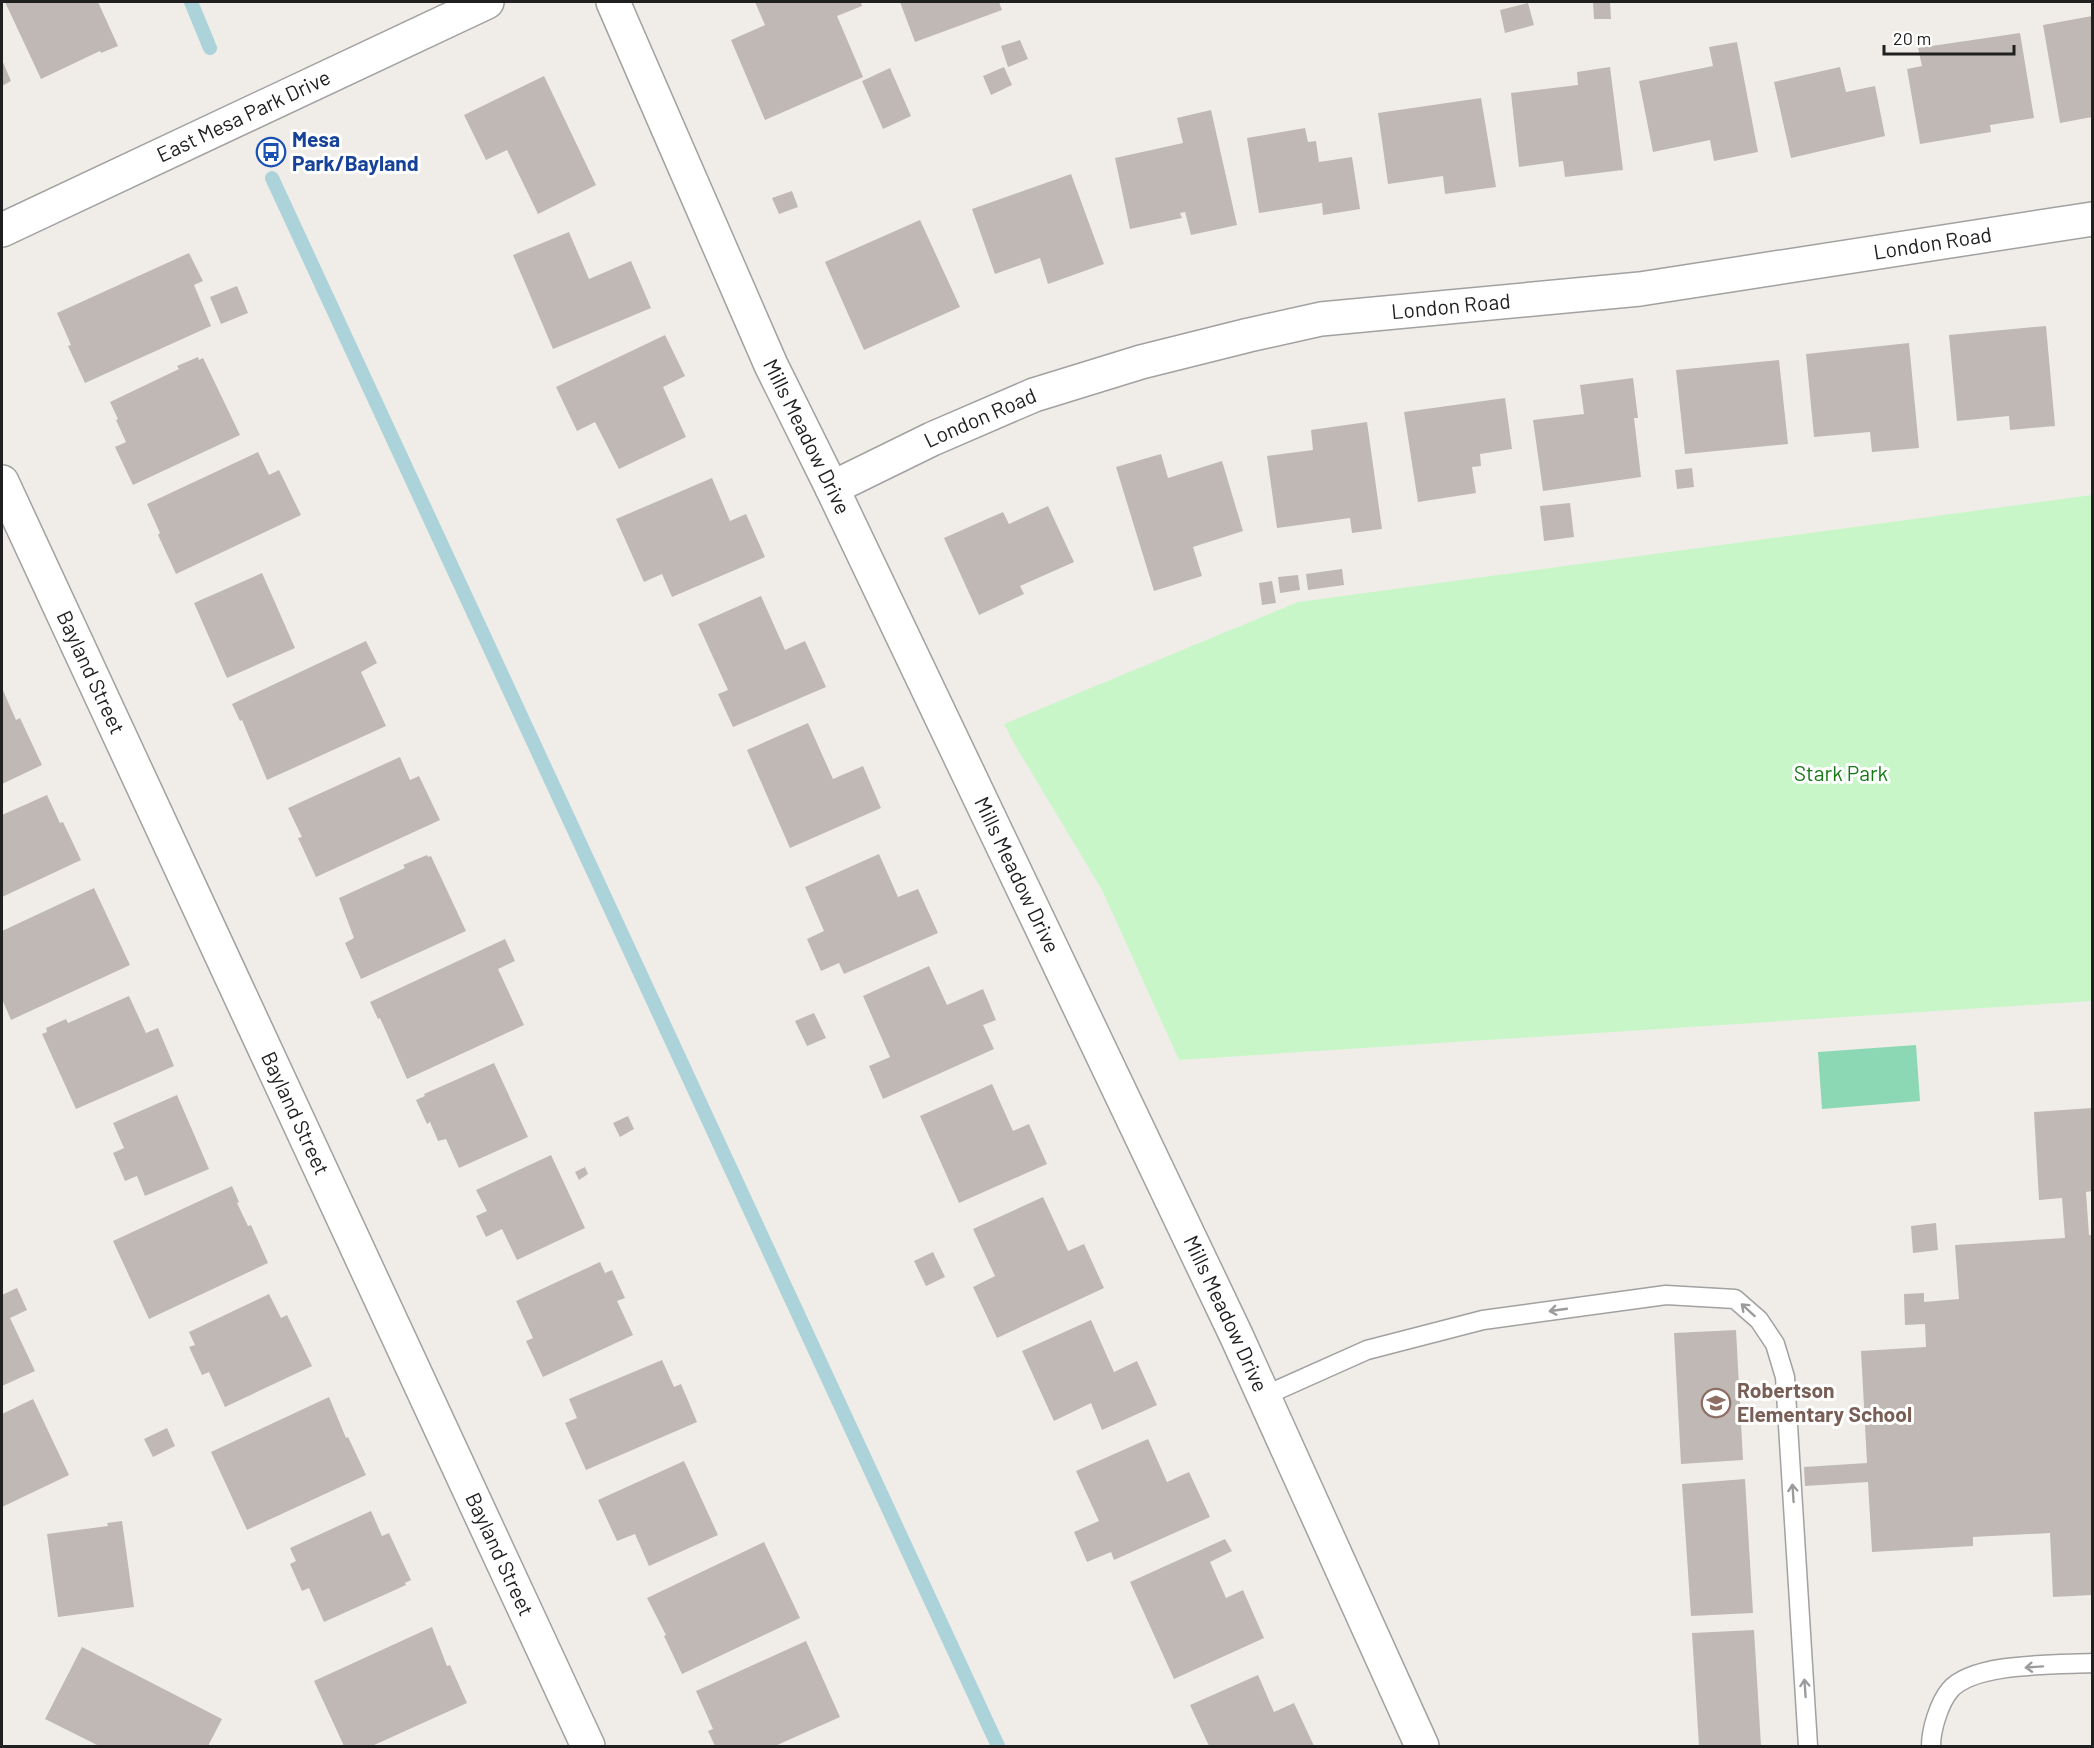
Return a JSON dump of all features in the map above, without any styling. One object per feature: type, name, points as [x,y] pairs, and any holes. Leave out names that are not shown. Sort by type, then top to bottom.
[{"type":"street","name":"East Mesa Park Drive","points":[[2,230],[487,2]]},
{"type":"street","name":"Mills Meadow Drive","points":[[613,2],[771,365],[832,488],[1236,1335],[1422,1746]]},
{"type":"street","name":"London Road","points":[[832,488],[932,438],[1034,395],[1141,362],[1321,319],[1640,289],[2092,219]]},
{"type":"street","name":"Bayland Street","points":[[2,482],[588,1746]]},
{"type":"lane","points":[[1264,1396],[1366,1350],[1483,1320],[1666,1295],[1735,1299],[1759,1320],[1775,1344],[1785,1377],[1808,1746]]},
{"type":"lane","points":[[1931,1746],[1931,1734],[1939,1710],[1950,1690],[1968,1678],[1992,1670],[2092,1663]]},
{"type":"green space","name":"Stark Park","points":[[2092,495],[2092,1001],[1179,1060],[1102,890],[1004,724],[1298,602]]},
{"type":"green space","points":[[1916,1045],[1920,1101],[1822,1109],[1818,1052]]},
{"type":"building","points":[[5,2],[98,2],[118,46],[101,53],[100,51],[41,79]]},
{"type":"building","points":[[755,2],[861,2],[862,6],[837,16],[863,77],[765,120],[731,40],[765,25]]},
{"type":"building","points":[[900,2],[999,2],[1002,10],[915,42]]},
{"type":"building","points":[[1593,2],[1610,2],[1611,19],[1594,19]]},
{"type":"building","points":[[1528,3],[1534,25],[1505,33],[1500,10]]},
{"type":"building","points":[[2092,16],[2092,117],[2060,123],[2043,25]]},
{"type":"building","points":[[2020,33],[2034,118],[1990,125],[1991,132],[1920,144],[1907,69],[1922,66],[1918,48]]},
{"type":"building","points":[[1020,40],[1028,59],[1008,67],[1001,46]]},
{"type":"building","points":[[1737,42],[1758,152],[1714,161],[1710,140],[1653,152],[1639,81],[1713,66],[1709,47]]},
{"type":"building","points":[[2,60],[11,81],[2,86]]},
{"type":"building","points":[[1004,67],[1012,85],[991,95],[983,76]]},
{"type":"building","points":[[1610,67],[1623,170],[1565,177],[1563,161],[1519,167],[1511,93],[1578,85],[1577,72]]},
{"type":"building","points":[[1840,67],[1846,92],[1875,86],[1885,136],[1791,158],[1774,82]]},
{"type":"building","points":[[890,68],[911,116],[883,129],[862,81]]},
{"type":"building","points":[[544,76],[596,185],[538,214],[507,150],[486,160],[464,115]]},
{"type":"building","points":[[1481,98],[1496,187],[1445,194],[1443,176],[1388,184],[1378,113]]},
{"type":"building","points":[[1211,110],[1237,225],[1191,235],[1185,212],[1180,213],[1182,218],[1130,229],[1115,158],[1183,143],[1177,118]]},
{"type":"building","points":[[1305,128],[1308,142],[1316,141],[1319,162],[1352,157],[1360,209],[1323,215],[1322,203],[1259,213],[1247,138]]},
{"type":"building","points":[[1071,174],[1104,264],[1048,284],[1040,258],[995,274],[972,209]]},
{"type":"building","points":[[792,191],[798,207],[779,214],[772,198]]},
{"type":"building","points":[[920,220],[960,307],[864,350],[825,262]]},
{"type":"building","points":[[569,232],[589,279],[631,261],[651,308],[553,349],[513,255]]},
{"type":"building","points":[[189,253],[203,281],[194,285],[211,326],[85,383],[68,346],[71,345],[57,313]]},
{"type":"building","points":[[237,286],[248,313],[221,324],[210,297]]},
{"type":"building","points":[[2046,326],[2055,426],[2010,430],[2009,416],[1957,421],[1949,335]]},
{"type":"building","points":[[665,335],[685,376],[663,387],[686,437],[619,469],[595,422],[577,431],[556,387]]},
{"type":"building","points":[[1909,343],[1919,448],[1872,452],[1870,432],[1814,437],[1806,354]]},
{"type":"building","points":[[198,357],[199,360],[203,358],[240,435],[133,485],[115,447],[126,442],[110,402],[179,369],[177,366]]},
{"type":"building","points":[[1779,360],[1788,444],[1685,454],[1676,370]]},
{"type":"building","points":[[1633,378],[1638,418],[1634,418],[1641,477],[1543,491],[1533,420],[1584,414],[1580,385]]},
{"type":"building","points":[[1505,398],[1512,449],[1480,454],[1481,466],[1472,467],[1476,493],[1418,502],[1404,412]]},
{"type":"building","points":[[1367,422],[1382,529],[1352,533],[1350,518],[1277,528],[1267,456],[1313,450],[1311,430]]},
{"type":"building","points":[[258,452],[269,475],[279,470],[301,515],[176,574],[147,504]]},
{"type":"building","points":[[1161,454],[1168,478],[1222,461],[1243,531],[1193,547],[1202,576],[1154,591],[1116,467]]},
{"type":"building","points":[[1692,468],[1694,487],[1677,489],[1675,470]]},
{"type":"building","points":[[712,478],[730,521],[746,514],[765,557],[672,597],[662,574],[644,582],[616,519]]},
{"type":"building","points":[[1570,503],[1574,537],[1544,541],[1540,506]]},
{"type":"building","points":[[1048,506],[1074,562],[1020,586],[1024,594],[979,615],[944,538],[1003,512],[1009,524]]},
{"type":"building","points":[[1342,569],[1344,585],[1308,590],[1306,574]]},
{"type":"building","points":[[262,573],[295,648],[227,678],[194,603]]},
{"type":"building","points":[[1298,575],[1300,590],[1280,593],[1278,577]]},
{"type":"building","points":[[1272,581],[1276,603],[1262,605],[1259,583]]},
{"type":"building","points":[[761,596],[785,650],[805,641],[826,687],[733,727],[718,694],[728,690],[698,624]]},
{"type":"building","points":[[366,641],[377,663],[361,672],[386,726],[267,780],[242,720],[240,721],[232,704]]},
{"type":"building","points":[[2,688],[16,720],[20,718],[42,765],[2,784]]},
{"type":"building","points":[[808,723],[833,779],[863,766],[881,808],[790,848],[747,750]]},
{"type":"building","points":[[400,757],[410,780],[419,776],[440,820],[316,877],[298,838],[302,837],[288,808]]},
{"type":"building","points":[[47,795],[81,860],[2,897],[2,815]]},
{"type":"building","points":[[879,854],[898,897],[918,889],[938,933],[844,974],[839,963],[821,971],[807,939],[824,931],[805,887]]},
{"type":"building","points":[[427,855],[431,856],[466,931],[361,979],[345,943],[354,938],[339,898],[405,868],[403,865]]},
{"type":"building","points":[[94,888],[130,965],[11,1020],[2,999],[2,931]]},
{"type":"building","points":[[505,939],[515,961],[498,969],[524,1025],[407,1079],[380,1018],[378,1019],[370,1002]]},
{"type":"building","points":[[929,966],[947,1005],[983,989],[996,1020],[983,1025],[994,1049],[883,1099],[869,1066],[890,1057],[863,996]]},
{"type":"building","points":[[129,996],[146,1033],[158,1028],[174,1066],[76,1109],[42,1034],[47,1032],[46,1028],[66,1019],[68,1023]]},
{"type":"building","points":[[814,1013],[826,1038],[807,1046],[795,1021]]},
{"type":"building","points":[[494,1063],[528,1137],[459,1168],[446,1139],[438,1141],[430,1122],[427,1124],[416,1100],[425,1096],[424,1094]]},
{"type":"building","points":[[992,1084],[1013,1131],[1029,1124],[1047,1164],[959,1203],[920,1116]]},
{"type":"building","points":[[177,1095],[209,1169],[145,1196],[137,1176],[125,1181],[113,1153],[124,1148],[113,1123]]},
{"type":"building","points":[[2092,1108],[2092,1191],[2086,1192],[2089,1235],[2092,1235],[2092,1595],[2053,1597],[2050,1533],[1973,1537],[1973,1546],[1872,1552],[1868,1482],[1805,1486],[1804,1467],[1867,1463],[1861,1351],[1926,1347],[1925,1324],[1905,1325],[1904,1294],[1924,1293],[1924,1302],[1959,1299],[1955,1245],[2065,1238],[2062,1198],[2039,1200],[2034,1112]]},
{"type":"building","points":[[628,1116],[634,1129],[620,1137],[613,1123]]},
{"type":"building","points":[[551,1155],[585,1228],[517,1260],[502,1229],[486,1237],[476,1216],[487,1211],[476,1190]]},
{"type":"building","points":[[585,1167],[588,1174],[579,1180],[575,1172]]},
{"type":"building","points":[[232,1186],[239,1202],[237,1203],[248,1226],[251,1225],[268,1263],[149,1319],[113,1241]]},
{"type":"building","points":[[1043,1197],[1068,1251],[1084,1244],[1104,1288],[997,1338],[973,1287],[995,1276],[973,1229]]},
{"type":"building","points":[[1936,1223],[1938,1250],[1913,1253],[1911,1226]]},
{"type":"building","points":[[933,1252],[945,1277],[926,1286],[914,1261]]},
{"type":"building","points":[[600,1262],[605,1273],[612,1270],[625,1298],[617,1301],[633,1335],[543,1377],[526,1341],[533,1338],[516,1301]]},
{"type":"building","points":[[17,1288],[27,1310],[10,1318],[35,1371],[2,1386],[2,1295]]},
{"type":"building","points":[[269,1294],[281,1318],[287,1315],[312,1366],[225,1407],[209,1372],[202,1375],[189,1347],[195,1345],[189,1332]]},
{"type":"building","points":[[1091,1320],[1114,1372],[1137,1361],[1157,1405],[1102,1430],[1091,1403],[1054,1421],[1022,1351]]},
{"type":"building","points":[[1736,1330],[1743,1460],[1681,1464],[1674,1333]]},
{"type":"building","points":[[662,1360],[674,1387],[681,1384],[697,1422],[586,1470],[565,1423],[577,1418],[569,1399]]},
{"type":"building","points":[[329,1397],[346,1438],[348,1437],[366,1475],[247,1530],[211,1452]]},
{"type":"building","points":[[33,1399],[69,1475],[2,1507],[2,1414]]},
{"type":"building","points":[[167,1428],[175,1446],[153,1457],[144,1439]]},
{"type":"building","points":[[1148,1439],[1167,1482],[1189,1472],[1210,1517],[1114,1560],[1111,1552],[1087,1562],[1074,1532],[1099,1521],[1076,1471]]},
{"type":"building","points":[[684,1461],[718,1535],[649,1566],[635,1534],[617,1541],[598,1500]]},
{"type":"building","points":[[1745,1479],[1753,1613],[1691,1616],[1682,1484]]},
{"type":"building","points":[[371,1511],[382,1536],[389,1533],[411,1580],[405,1583],[406,1585],[324,1622],[309,1588],[302,1591],[290,1564],[296,1561],[290,1548]]},
{"type":"building","points":[[122,1521],[134,1607],[58,1617],[47,1534],[108,1526],[107,1523]]},
{"type":"building","points":[[1225,1539],[1232,1551],[1210,1562],[1226,1598],[1243,1590],[1264,1638],[1174,1679],[1130,1582]]},
{"type":"building","points":[[764,1542],[800,1618],[682,1674],[647,1598]]},
{"type":"building","points":[[432,1627],[447,1666],[450,1665],[467,1703],[372,1746],[344,1746],[314,1681]]},
{"type":"building","points":[[1754,1630],[1761,1746],[1699,1746],[1692,1633]]},
{"type":"building","points":[[806,1641],[840,1717],[775,1746],[715,1746],[708,1731],[713,1729],[696,1691]]},
{"type":"building","points":[[82,1647],[222,1719],[208,1746],[99,1746],[45,1719]]},
{"type":"building","points":[[1258,1675],[1274,1712],[1294,1703],[1314,1746],[1209,1746],[1190,1705]]},
{"type":"waterway","points":[[191,2],[210,48]]},
{"type":"waterway","points":[[272,178],[998,1746]]},
{"type":"place","name":"Mesa Park/Bayland","points":[[271,152]]},
{"type":"place","name":"Robertson Elementary School","points":[[1716,1403]]}]
